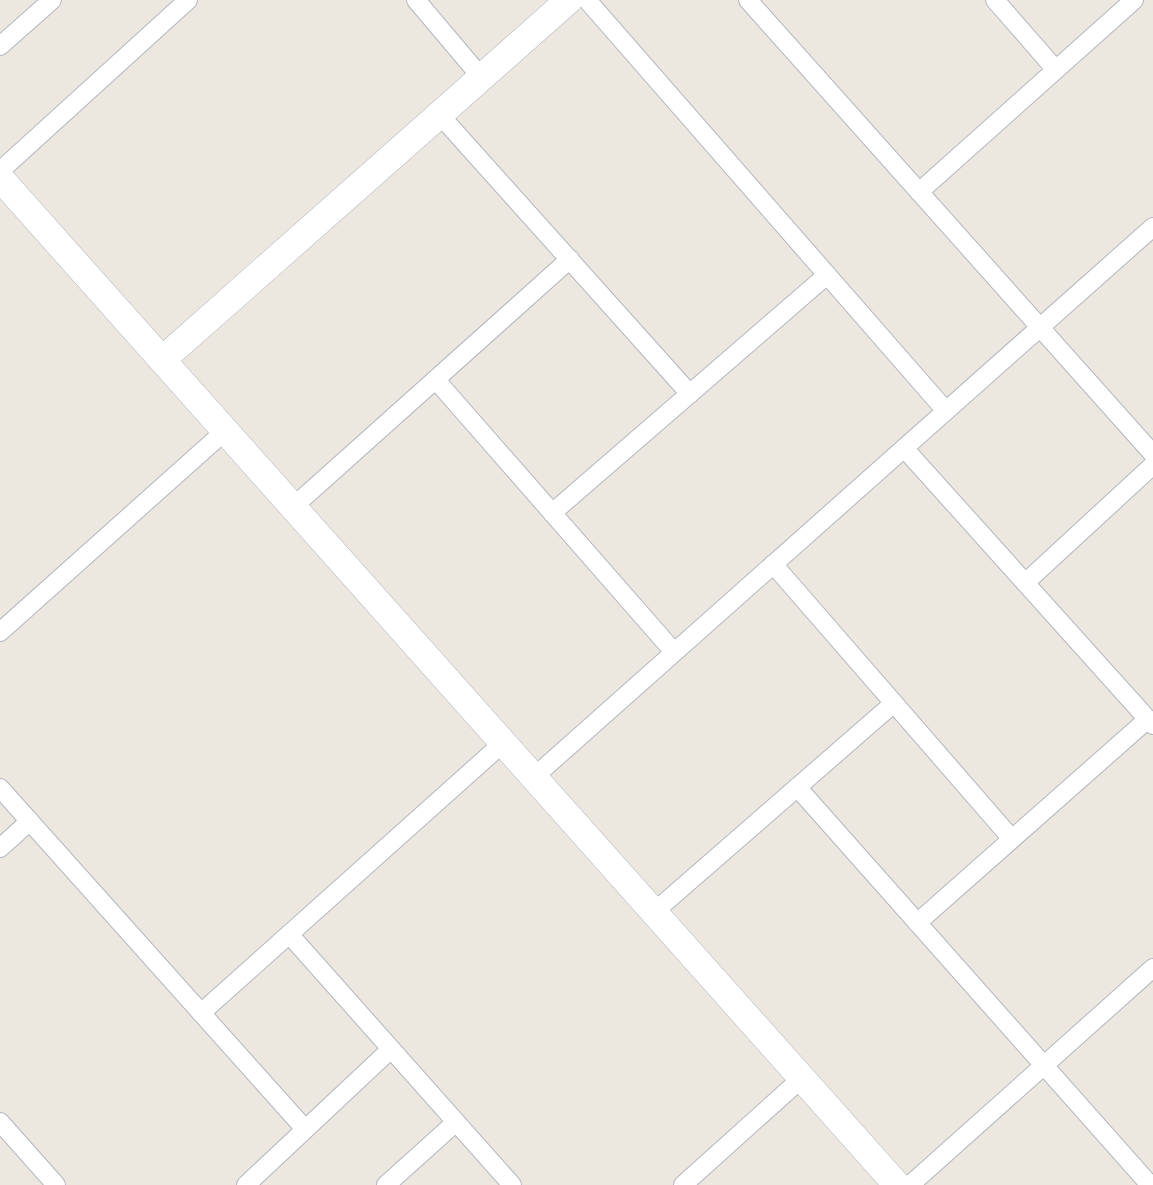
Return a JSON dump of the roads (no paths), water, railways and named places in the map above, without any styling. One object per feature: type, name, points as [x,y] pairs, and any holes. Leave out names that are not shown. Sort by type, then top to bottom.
[{"type":"street","points":[[0,46],[52,0]]},
{"type":"street","points":[[0,171],[188,0]]},
{"type":"street","points":[[416,0],[481,77]]},
{"type":"street","points":[[162,360],[569,0]]},
{"type":"street","points":[[587,0],[946,411]]},
{"type":"street","points":[[748,0],[1153,454]]},
{"type":"street","points":[[995,0],[1056,70]]},
{"type":"street","points":[[919,192],[1134,0]]},
{"type":"street","points":[[439,114],[690,394]]},
{"type":"street","points":[[0,178],[897,1185]]},
{"type":"street","points":[[534,777],[1153,227]]},
{"type":"street","points":[[293,507],[570,260]]},
{"type":"street","points":[[552,513],[827,275]]},
{"type":"street","points":[[436,380],[674,652]]},
{"type":"street","points":[[0,632],[225,431]]},
{"type":"street","points":[[904,448],[1150,722],[917,923]]},
{"type":"street","points":[[1025,583],[1153,465]]},
{"type":"street","points":[[773,564],[1012,839]]},
{"type":"street","points":[[654,912],[894,703]]},
{"type":"street","points":[[201,1013],[503,743]]},
{"type":"street","points":[[797,787],[1150,1185]]},
{"type":"street","points":[[0,788],[305,1129]]},
{"type":"street","points":[[0,848],[30,821]]},
{"type":"street","points":[[289,934],[512,1185]]},
{"type":"street","points":[[910,1185],[1153,968]]},
{"type":"street","points":[[246,1185],[391,1049]]},
{"type":"street","points":[[683,1185],[802,1078]]},
{"type":"street","points":[[0,1122],[56,1185]]},
{"type":"street","points":[[386,1185],[456,1122]]}]
